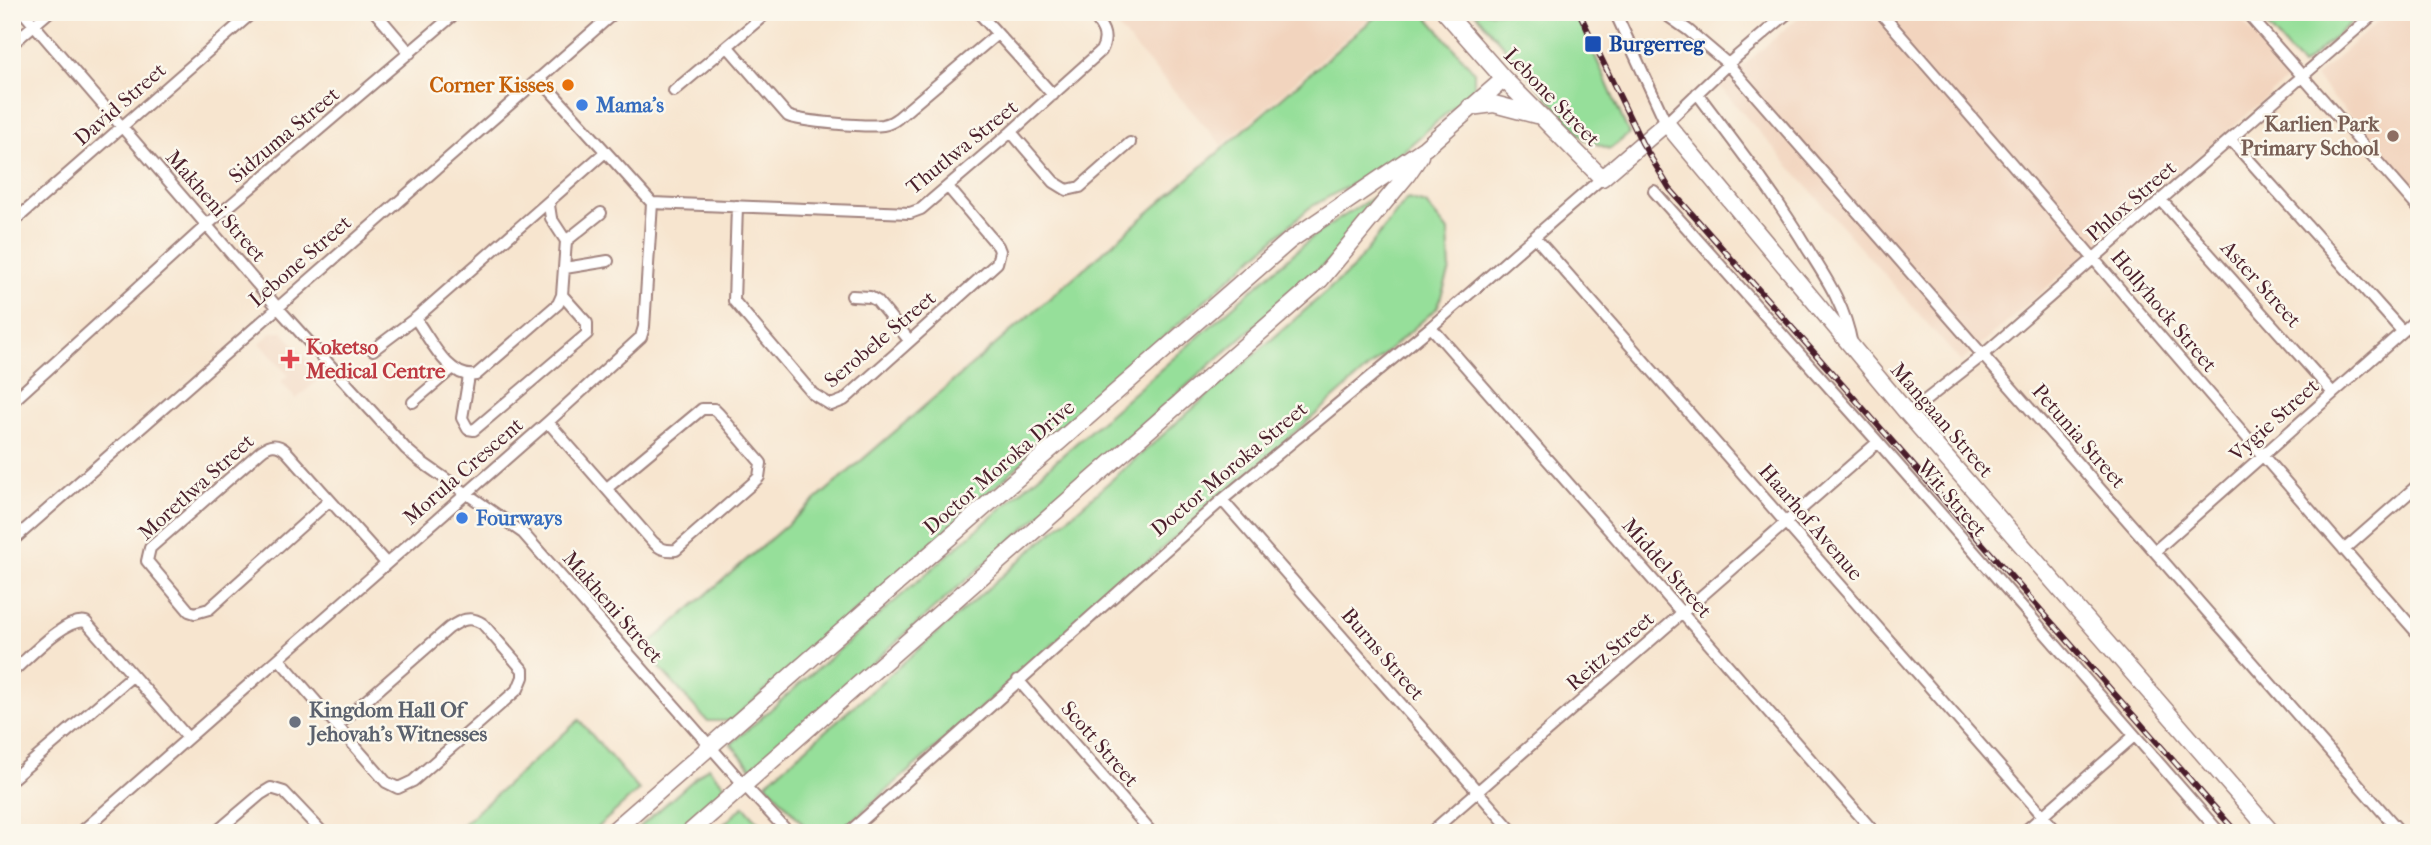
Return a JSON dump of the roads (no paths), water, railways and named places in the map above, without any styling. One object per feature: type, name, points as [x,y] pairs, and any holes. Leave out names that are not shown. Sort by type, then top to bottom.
[{"type":"street","name":"Makheni Street","points":[[23,12],[278,308],[406,449],[523,533],[789,833]]},
{"type":"street","points":[[12,44],[48,12]]},
{"type":"street","name":"David Street","points":[[12,223],[253,12]]},
{"type":"street","points":[[375,12],[410,53]]},
{"type":"street","name":"Sidzuma Street","points":[[12,402],[207,225],[457,12]]},
{"type":"street","name":"Lebone Street","points":[[12,541],[615,12]]},
{"type":"street","points":[[674,91],[768,12]]},
{"type":"street","points":[[978,12],[1053,96]]},
{"type":"street","name":"Thutlwa Street","points":[[652,203],[910,213],[921,209],[1093,60],[1105,44],[1104,30],[1090,12]]},
{"type":"street","name":"Lebone Street","points":[[1445,12],[1504,79],[1602,178]]},
{"type":"street","name":"Mangaan Street","points":[[1615,12],[1666,123],[1908,414],[2272,833]]},
{"type":"street","name":"Petunia Street","points":[[1662,12],[1728,64],[2401,833]]},
{"type":"street","points":[[1666,123],[1728,64],[1789,12]]},
{"type":"street","name":"Hollyhock Street","points":[[1880,12],[2262,457],[2419,635]]},
{"type":"street","points":[[2246,12],[2419,209]]},
{"type":"street","name":"Phlox Street","points":[[1908,414],[1983,355],[2376,12]]},
{"type":"street","points":[[728,47],[788,116],[801,120],[885,125],[898,118],[997,34]]},
{"type":"street","points":[[538,78],[652,203]]},
{"type":"street","name":"Doctor Moroka Drive","points":[[611,833],[1289,241],[1425,148],[1504,79]]},
{"type":"street","points":[[1697,93],[1780,203],[1800,235],[1840,301],[1848,322],[1852,347]]},
{"type":"street","points":[[1470,107],[1494,104],[1539,116]]},
{"type":"street","name":"Doctor Moroka Street","points":[[848,833],[1222,500],[1431,327],[1666,123]]},
{"type":"street","points":[[1011,132],[1054,182],[1067,190],[1080,187],[1130,143]]},
{"type":"street","points":[[2231,141],[2402,331]]},
{"type":"street","name":"Doctor Moroka Drive","points":[[689,833],[1321,279],[1407,175],[1425,148]]},
{"type":"street","points":[[373,350],[418,317],[604,152]]},
{"type":"street","name":"Serobele Street","points":[[737,206],[734,302],[818,398],[831,405],[838,403],[992,269],[1000,258],[998,246],[948,187]]},
{"type":"street","name":"Wit Street","points":[[1654,191],[2220,833]]},
{"type":"street","points":[[418,317],[419,324],[453,368],[469,376],[476,375],[486,367],[558,304],[562,295],[566,241],[551,218],[549,205],[552,198]]},
{"type":"street","name":"Aster Street","points":[[2161,200],[2333,393]]},
{"type":"street","name":"Morula Crescent","points":[[80,833],[635,345],[644,327],[652,203]]},
{"type":"street","points":[[566,241],[601,213]]},
{"type":"street","name":"Haarhof Avenue","points":[[1535,237],[2058,833]]},
{"type":"street","points":[[565,268],[608,261]]},
{"type":"street","points":[[469,376],[462,418],[468,429],[474,430],[587,334],[587,323],[562,295]]},
{"type":"street","points":[[852,296],[870,297],[877,301],[909,340]]},
{"type":"street","name":"Vygie Street","points":[[2155,551],[2419,317]]},
{"type":"street","name":"Middel Street","points":[[1431,327],[1875,833]]},
{"type":"street","points":[[413,402],[453,368]]},
{"type":"street","points":[[548,422],[660,549],[676,550],[759,477],[761,463],[719,414],[714,410],[702,409],[607,488]]},
{"type":"street","name":"Reitz Street","points":[[1430,833],[1878,442]]},
{"type":"street","name":"Moretlwa Street","points":[[329,501],[203,612],[189,611],[147,562],[150,548],[266,447],[280,446],[386,563]]},
{"type":"street","points":[[2344,550],[2419,484]]},
{"type":"street","name":"Burns Street","points":[[1222,500],[1514,833]]},
{"type":"street","points":[[279,659],[337,726],[386,782],[398,788],[406,786],[518,689],[523,670],[483,624],[471,618],[464,619],[449,628],[337,726]]},
{"type":"street","points":[[12,673],[65,626],[79,621],[93,627],[132,676],[188,738]]},
{"type":"street","points":[[12,779],[132,676]]},
{"type":"street","name":"Scott Street","points":[[1018,680],[1152,833]]},
{"type":"street","points":[[2023,833],[2134,736]]},
{"type":"street","points":[[215,833],[271,788],[284,792],[323,833]]},
{"type":"railway","points":[[1579,12],[1642,143],[1670,189],[2237,833]]},
{"type":"place","name":"Burgerreg","points":[[1593,44]]},
{"type":"place","name":"Corner Kisses","points":[[568,85]]},
{"type":"place","name":"Mama's","points":[[582,105]]},
{"type":"place","name":"Karlien Park Primary School","points":[[2393,136]]},
{"type":"place","name":"Koketso Medical Centre","points":[[290,359]]},
{"type":"place","name":"Fourways","points":[[462,518]]},
{"type":"place","name":"Kingdom Hall Of Jehovah's Witnesses","points":[[295,722]]}]
